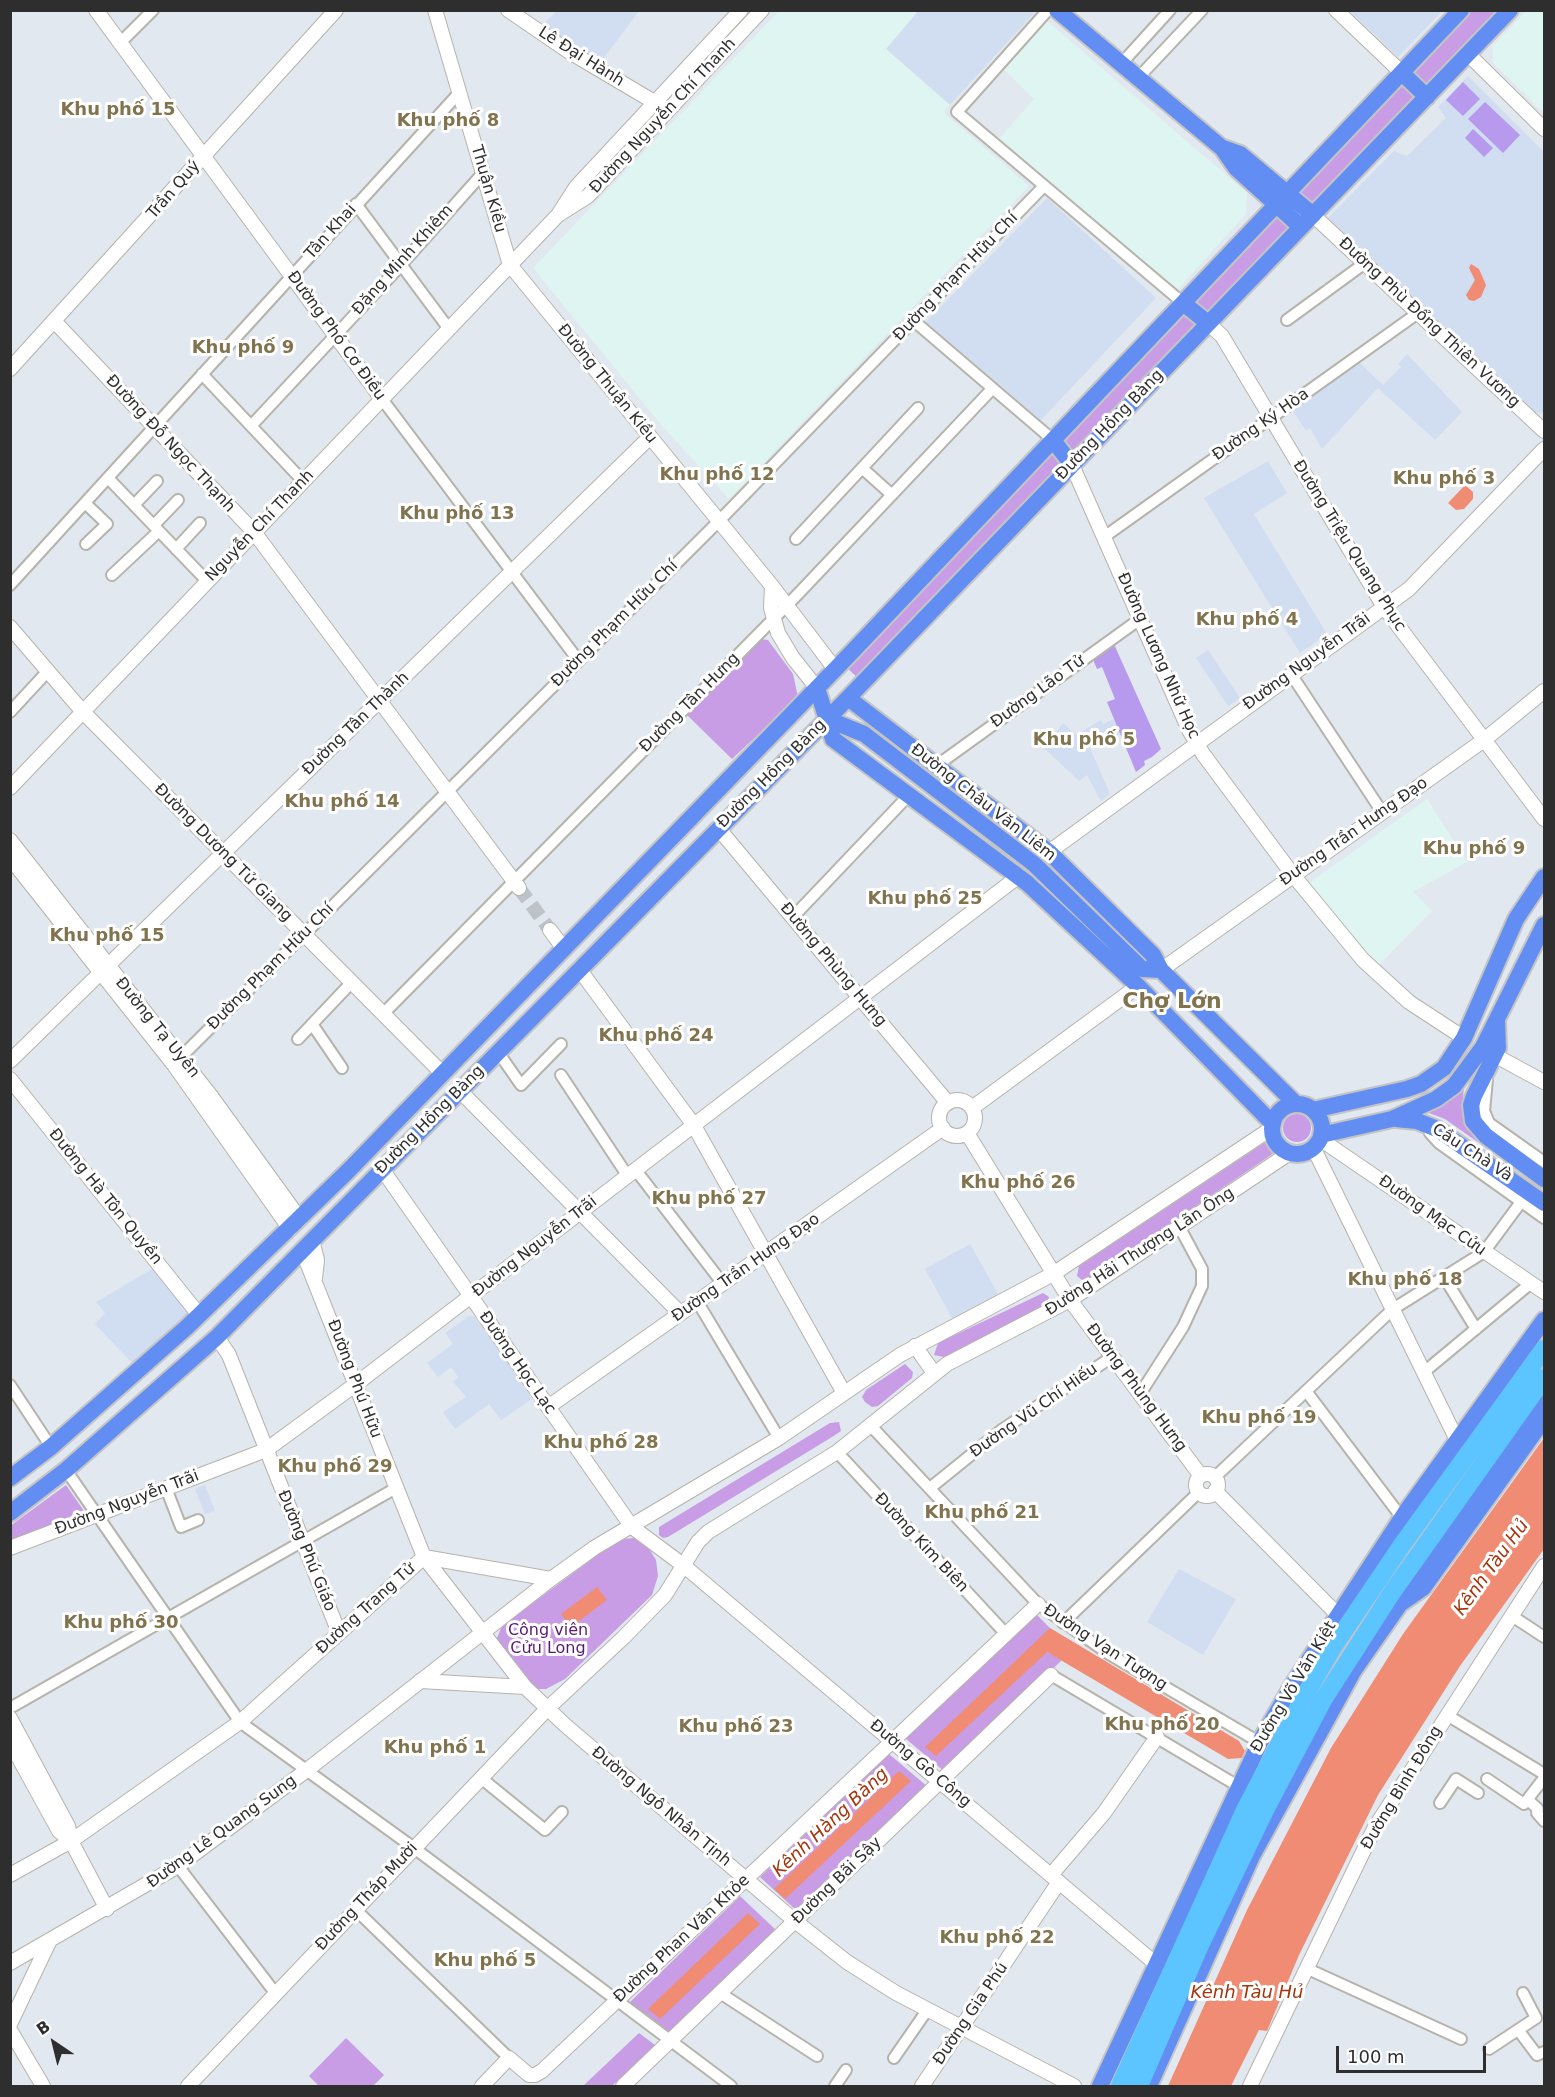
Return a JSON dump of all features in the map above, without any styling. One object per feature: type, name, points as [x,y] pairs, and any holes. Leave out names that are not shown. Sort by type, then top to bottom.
[{"type":"highway","name":"Đường Võ Văn Kiệt","points":[[1120,2086],[1245,1810],[1304,1697],[1392,1560],[1545,1349]]},
{"type":"highway","name":"Đường Võ Văn Kiệt","points":[[1139,2086],[1216,1911],[1284,1770],[1323,1700],[1393,1591],[1545,1378]]},
{"type":"main road","points":[[1057,10],[1222,148],[1236,168],[1256,186],[1313,215]]},
{"type":"main road","name":"Đường Hồng Bàng","points":[[10,1478],[51,1447],[200,1316],[295,1224],[817,688],[1461,10]]},
{"type":"main road","name":"Đường Hồng Bàng","points":[[10,1513],[66,1470],[217,1337],[848,698],[1509,10]]},
{"type":"main road","points":[[1402,73],[1427,97]]},
{"type":"main road","points":[[1222,148],[1240,154],[1282,199],[1301,227]]},
{"type":"main road","points":[[1256,186],[1259,223]]},
{"type":"main road","points":[[1184,303],[1208,323]]},
{"type":"main road","points":[[1053,440],[1072,465]]},
{"type":"main road","points":[[835,669],[848,698]]},
{"type":"main road","points":[[817,688],[833,739],[1019,876],[1138,986],[1273,1126],[1280,1146],[1291,1152],[1303,1153],[1318,1140],[1392,1119],[1436,1099],[1454,1086],[1477,1058],[1545,925]]},
{"type":"main road","name":"Đường Châu Văn Liêm","points":[[848,698],[864,734]]},
{"type":"main road","name":"Đường Châu Văn Liêm","points":[[848,698],[1049,852],[1153,955],[1161,970],[1296,1104]]},
{"type":"main road","name":"Đường Châu Văn Liêm","points":[[827,719],[864,734],[1034,864],[1143,969]]},
{"type":"main road","points":[[909,795],[936,766]]},
{"type":"main road","points":[[701,808],[718,828]]},
{"type":"main road","points":[[1019,876],[1049,852]]},
{"type":"main road","points":[[1273,1126],[1282,1110],[1296,1104],[1313,1110],[1352,1103],[1421,1084],[1444,1068],[1464,1038],[1516,919],[1545,877]]},
{"type":"main road","points":[[564,949],[579,969]]},
{"type":"main road","points":[[1138,986],[1143,969],[1161,970]]},
{"type":"main road","points":[[1138,986],[1161,970]]},
{"type":"main road","name":"Cầu Chà Và","points":[[1496,1020],[1499,1041],[1496,1056],[1471,1105],[1473,1121],[1486,1136],[1545,1179]]},
{"type":"main road","points":[[442,1073],[460,1090]]},
{"type":"main road","points":[[1352,1103],[1348,1117],[1354,1128]]},
{"type":"main road","points":[[1313,1110],[1322,1124],[1318,1140]]},
{"type":"main road","name":"Cầu Chà Và","points":[[1392,1119],[1426,1124],[1471,1150],[1545,1203]]},
{"type":"main road","points":[[368,1150],[382,1169]]},
{"type":"main road","points":[[295,1224],[307,1245]]},
{"type":"main road","points":[[200,1316],[217,1337]]},
{"type":"main road","name":"Đường Võ Văn Kiệt","points":[[1100,2086],[1259,1742],[1402,1518],[1545,1320]]},
{"type":"main road","points":[[1149,2086],[1252,1856],[1354,1670],[1400,1604],[1444,1534],[1545,1399]]},
{"type":"main road","points":[[1400,1604],[1423,1588],[1545,1419]]},
{"type":"main road","points":[[51,1447],[66,1470]]},
{"type":"main road","points":[[1323,1700],[1354,1670]]},
{"type":"street","name":"Đường Phó Cơ Điều","points":[[96,10],[334,335],[578,660]]},
{"type":"street","points":[[120,43],[153,10]]},
{"type":"street","name":"Trần Quý","points":[[10,369],[158,209],[336,10]]},
{"type":"street","name":"Thuận Kiều","points":[[435,10],[510,265]]},
{"type":"street","name":"Lê Đại Hành","points":[[508,10],[568,51],[668,110]]},
{"type":"street","points":[[651,129],[640,119],[741,10]]},
{"type":"street","points":[[1048,10],[957,112],[1184,303]]},
{"type":"street","points":[[1121,64],[1170,10]]},
{"type":"street","points":[[1138,78],[1202,10]]},
{"type":"street","points":[[1336,10],[1402,73]]},
{"type":"street","name":"Đường Nguyễn Chí Thanh","points":[[558,215],[588,196],[755,13]]},
{"type":"street","points":[[1468,54],[1545,129]]},
{"type":"street","name":"Tân Khai","points":[[10,585],[459,93]]},
{"type":"street","name":"Đường Nguyễn Chí Thanh","points":[[510,265],[558,215],[576,187],[640,119]]},
{"type":"street","name":"Đặng Minh Khiêm","points":[[251,426],[401,266],[483,173]]},
{"type":"street","name":"Đường Phạm Hữu Chí","points":[[178,1061],[719,521],[1044,186]]},
{"type":"street","points":[[356,204],[449,328]]},
{"type":"street","name":"Đường Phù Đổng Thiên Vương","points":[[1313,215],[1545,431]]},
{"type":"street","points":[[1287,320],[1365,262]]},
{"type":"street","name":"Nguyễn Chí Thanh","points":[[10,788],[510,265]]},
{"type":"street","name":"Đường Thuận Kiều","points":[[510,265],[772,586],[835,669]]},
{"type":"street","name":"Đường Ký Hòa","points":[[1104,537],[1418,313]]},
{"type":"street","name":"Đường Đỗ Ngọc Thạnh","points":[[54,321],[254,532],[516,885]]},
{"type":"street","points":[[914,321],[1053,440]]},
{"type":"street","name":"Đường Triệu Quang Phục","points":[[1208,323],[1221,336],[1384,608],[1545,819]]},
{"type":"street","points":[[202,374],[303,481]]},
{"type":"street","name":"Đường Tân Hưng","points":[[383,1014],[516,885],[787,606],[993,389]]},
{"type":"street","points":[[796,539],[918,408]]},
{"type":"street","name":"Đường Tân Thành","points":[[10,1061],[650,436]]},
{"type":"street","name":"Đường Nguyễn Trãi","points":[[1049,852],[1384,608],[1417,581],[1543,454]]},
{"type":"street","name":"Đường Lương Nhữ Học","points":[[1072,465],[1197,743],[1293,875],[1379,975],[1423,1013],[1464,1038]]},
{"type":"street","points":[[862,468],[892,495]]},
{"type":"street","points":[[108,478],[207,581]]},
{"type":"street","points":[[134,505],[157,481]]},
{"type":"street","points":[[112,574],[156,528],[178,500]]},
{"type":"street","points":[[85,503],[107,524],[86,544]]},
{"type":"street","points":[[176,549],[200,523]]},
{"type":"street","points":[[772,586],[773,620],[785,646],[817,688]]},
{"type":"street","name":"Đường Lão Tử","points":[[936,766],[1140,619]]},
{"type":"street","name":"Đường Dương Tử Giang","points":[[10,627],[83,712],[442,1073]]},
{"type":"street","points":[[10,712],[48,671]]},
{"type":"street","points":[[1291,674],[1382,812]]},
{"type":"street","name":"Đường Trần Hưng Đạo","points":[[1161,970],[1484,740],[1545,691]]},
{"type":"street","points":[[793,917],[909,795]]},
{"type":"street","name":"Đường Phùng Hưng","points":[[718,828],[948,1103]]},
{"type":"street","name":"Đường Tạ Uyên","points":[[10,840],[105,970]]},
{"type":"street","name":"Đường Tạ Uyên","points":[[10,858],[178,1061],[295,1224]]},
{"type":"street","name":"Đường Nguyễn Trãi","points":[[10,1548],[266,1450],[471,1297],[693,1124],[1019,876]]},
{"type":"street","points":[[550,930],[564,949]]},
{"type":"street","points":[[551,1579],[594,1548],[779,1438],[844,1394],[693,1124],[579,969]]},
{"type":"street","points":[[298,1039],[352,982]]},
{"type":"street","points":[[972,1108],[1138,986]]},
{"type":"street","points":[[312,1024],[342,1068]]},
{"type":"street","points":[[498,1052],[521,1085],[561,1044]]},
{"type":"street","points":[[1496,1056],[1545,1082]]},
{"type":"street","points":[[1487,1073],[1484,1112],[1489,1123],[1545,1162]]},
{"type":"street","points":[[561,1075],[586,1111],[589,1121],[723,1284]]},
{"type":"street","name":"Đường Hà Tôn Quyền","points":[[10,1079],[200,1316]]},
{"type":"street","points":[[460,1090],[680,1313]]},
{"type":"street","points":[[963,1101],[972,1108],[974,1123],[967,1133],[954,1136],[943,1128],[940,1115],[948,1103],[963,1101]]},
{"type":"street","points":[[1426,1124],[1439,1143],[1545,1218]]},
{"type":"street","name":"Đường Hải Thượng Lãn Ông","points":[[844,1394],[915,1346],[1053,1274],[1273,1126]]},
{"type":"street","name":"Đường Trần Hưng Đạo","points":[[548,1407],[943,1128]]},
{"type":"street","points":[[967,1133],[1053,1274]]},
{"type":"street","points":[[1318,1140],[1393,1309],[1457,1440]]},
{"type":"street","name":"Đường Mạc Cửu","points":[[1318,1140],[1545,1292]]},
{"type":"street","name":"Đường Hải Thượng Lãn Ông","points":[[547,1709],[624,1638],[657,1603],[673,1584],[698,1542],[708,1532],[837,1452],[934,1373],[956,1358],[1070,1300],[1291,1152]]},
{"type":"street","name":"Đường Học Lạc","points":[[382,1169],[632,1527],[683,1565]]},
{"type":"street","points":[[1063,1623],[1199,1492],[1209,1495],[1210,1482],[1393,1309],[1484,1252],[1521,1202]]},
{"type":"street","points":[[1140,1394],[1183,1327],[1203,1286],[1202,1269],[1180,1228]]},
{"type":"street","name":"Đường Phú Hữu","points":[[307,1245],[315,1278],[424,1557],[483,1633]]},
{"type":"street","name":"Đường Phùng Hưng","points":[[1053,1274],[1112,1357],[1210,1482],[1338,1615]]},
{"type":"street","points":[[1444,1277],[1476,1329]]},
{"type":"street","points":[[1424,1372],[1532,1283]]},
{"type":"street","points":[[698,1302],[779,1438]]},
{"type":"street","name":"Đường Phú Giáo","points":[[217,1337],[229,1355],[339,1633]]},
{"type":"street","points":[[915,1346],[934,1373]]},
{"type":"street","name":"Đường Vũ Chí Hiếu","points":[[930,1488],[1002,1429],[1112,1357]]},
{"type":"street","points":[[10,1385],[51,1447]]},
{"type":"street","points":[[1306,1391],[1402,1518]]},
{"type":"street","name":"Đường Vạn Tượng","points":[[871,1426],[1038,1604],[1109,1654],[1259,1742]]},
{"type":"street","name":"Đường Kim Biên","points":[[837,1452],[1006,1634]]},
{"type":"street","points":[[66,1470],[240,1722],[414,1848],[731,2086]]},
{"type":"street","points":[[166,1488],[181,1527],[198,1520]]},
{"type":"street","points":[[10,1708],[396,1488]]},
{"type":"street","name":"Đường Trang Tử","points":[[10,1875],[71,1841],[240,1722],[424,1557],[551,1579]]},
{"type":"street","name":"Đường Gò Công","points":[[683,1565],[1156,1964]]},
{"type":"street","name":"Đường Bình Đông","points":[[1250,2086],[1375,1827],[1545,1566]]},
{"type":"street","name":"Đường Lê Quang Sung","points":[[10,1963],[178,1866],[307,1770],[551,1579]]},
{"type":"street","name":"Đường Phan Văn Khỏe","points":[[509,2058],[526,2074],[539,2073],[1038,1604]]},
{"type":"street","points":[[1512,1616],[1545,1637]]},
{"type":"street","name":"Đường Ngô Nhân Tịnh","points":[[483,1633],[525,1687],[547,1709],[795,1921],[861,1972],[1074,2086]]},
{"type":"street","points":[[1051,1675],[1238,1786]]},
{"type":"street","name":"Đường Bãi Sậy","points":[[623,2086],[1051,1675]]},
{"type":"street","points":[[420,1681],[525,1687]]},
{"type":"street","name":"Đường Tháp Mười","points":[[188,2086],[547,1709]]},
{"type":"street","points":[[1447,1715],[1545,1776],[1524,1804],[1487,1779]]},
{"type":"street","points":[[10,1718],[68,1826],[71,1841],[106,1909]]},
{"type":"street","name":"Đường Gia Phú","points":[[922,2086],[962,2027],[1055,1878],[1104,1814],[1156,1737]]},
{"type":"street","points":[[10,1742],[59,1831],[71,1841]]},
{"type":"street","points":[[481,1778],[545,1830],[562,1812]]},
{"type":"street","points":[[1440,1803],[1456,1779],[1478,1793]]},
{"type":"street","points":[[1528,1800],[1538,1809],[1537,1813],[1545,1821]]},
{"type":"street","points":[[178,1866],[276,1994]]},
{"type":"street","points":[[356,1910],[509,2058],[482,2086]]},
{"type":"street","points":[[10,2024],[49,1942]]},
{"type":"street","points":[[1308,1969],[1461,2039]]},
{"type":"street","points":[[720,1993],[816,2056]]},
{"type":"street","points":[[1489,2049],[1536,2018],[1523,1993]]},
{"type":"street","points":[[894,2058],[928,2009]]},
{"type":"street","points":[[10,2030],[42,2086]]},
{"type":"street","points":[[1519,2031],[1537,2055],[1545,2052]]},
{"type":"street","points":[[835,2086],[846,2070]]},
{"type":"shaded area","points":[[1033,10],[1035,12],[950,105],[886,49],[918,11]]},
{"type":"shaded area","points":[[557,11],[639,11],[598,66],[540,27]]},
{"type":"shaded area","points":[[779,11],[918,11],[886,49],[950,105],[943,112],[1029,186],[729,499],[663,427],[533,268]]},
{"type":"shaded area","points":[[1350,11],[1442,11],[1398,57]]},
{"type":"shaded area","points":[[1526,11],[1544,11],[1544,113],[1493,63],[1493,46]]},
{"type":"shaded area","points":[[1046,20],[1247,193],[1246,214],[1178,289],[998,140],[1034,99],[1003,68]]},
{"type":"shaded area","points":[[1468,76],[1544,152],[1544,413],[1532,412],[1328,218],[1394,151],[1407,156],[1446,118],[1438,107]]},
{"type":"shaded area","points":[[1463,82],[1480,99],[1463,116],[1446,100]]},
{"type":"shaded area","points":[[1485,102],[1520,135],[1503,153],[1468,119]]},
{"type":"shaded area","points":[[1473,129],[1493,148],[1484,157],[1465,138]]},
{"type":"shaded area","points":[[1047,198],[1156,298],[1041,420],[926,322]]},
{"type":"shaded area","points":[[1407,354],[1462,412],[1435,440],[1378,388],[1322,449],[1310,428],[1306,431],[1292,409],[1359,362],[1383,385],[1401,367],[1398,364]]},
{"type":"shaded area","points":[[1268,461],[1287,493],[1254,514],[1327,634],[1300,653],[1204,498]]},
{"type":"shaded area","points":[[1113,642],[1161,749],[1144,761],[1145,765],[1136,772],[1107,702],[1115,699],[1102,667],[1097,669],[1092,657]]},
{"type":"shaded area","points":[[1208,650],[1240,698],[1228,706],[1196,658]]},
{"type":"shaded area","points":[[1114,719],[1120,734],[1090,748],[1110,794],[1101,801],[1087,775],[1079,781],[1044,748],[1063,723],[1076,735],[1101,720],[1103,724]]},
{"type":"shaded area","points":[[1427,799],[1467,862],[1413,892],[1432,911],[1378,966],[1309,883]]},
{"type":"shaded area","points":[[970,1244],[998,1294],[953,1320],[925,1269]]},
{"type":"shaded area","points":[[154,1268],[193,1311],[133,1364],[95,1324],[105,1313],[96,1302]]},
{"type":"shaded area","points":[[469,1316],[477,1317],[532,1399],[501,1420],[489,1404],[455,1429],[443,1412],[466,1397],[453,1382],[458,1377],[451,1367],[438,1377],[427,1363],[453,1344],[445,1333]]},
{"type":"shaded area","points":[[205,1485],[215,1511],[205,1514],[195,1489]]},
{"type":"shaded area","points":[[1179,1569],[1236,1599],[1203,1655],[1147,1622]]},
{"type":"green space","points":[[1470,11],[1500,11],[1314,208],[1298,193]]},
{"type":"green space","points":[[1278,216],[1291,228],[858,678],[845,666]]},
{"type":"green space","points":[[761,639],[768,640],[793,674],[798,697],[732,759],[686,714]]},
{"type":"green space","points":[[1464,1084],[1462,1114],[1469,1130],[1479,1143],[1445,1119],[1421,1110]]},
{"type":"green space","points":[[1297,1114],[1307,1118],[1311,1128],[1307,1138],[1297,1142],[1287,1138],[1283,1128],[1287,1118]]},
{"type":"green space","points":[[1264,1143],[1274,1145],[1275,1151],[1271,1155],[1088,1279],[1082,1280],[1077,1276],[1079,1266]]},
{"type":"green space","points":[[1043,1293],[1049,1297],[1046,1305],[944,1357],[934,1355],[938,1343]]},
{"type":"green space","points":[[905,1364],[913,1372],[912,1378],[878,1406],[872,1407],[865,1402],[862,1397],[866,1390]]},
{"type":"green space","points":[[839,1422],[841,1431],[832,1437],[668,1537],[663,1538],[659,1535],[659,1527],[830,1423]]},
{"type":"green space","points":[[66,1485],[84,1511],[11,1541],[10,1526]]},
{"type":"green space","name":"Công viên Cửu Long","points":[[635,1538],[648,1547],[656,1560],[658,1576],[652,1595],[565,1679],[546,1689],[538,1689],[526,1682],[498,1644],[497,1638],[502,1626],[612,1544],[621,1539]]},
{"type":"green space","points":[[1035,1613],[1050,1628],[1047,1652],[1062,1660],[945,1772],[905,1738]]},
{"type":"green space","points":[[889,1754],[929,1788],[797,1911],[760,1877]]},
{"type":"green space","points":[[740,1896],[777,1931],[669,2032],[630,2002]]},
{"type":"green space","points":[[639,2033],[655,2045],[612,2086],[583,2086]]},
{"type":"green space","points":[[346,2038],[384,2075],[373,2086],[319,2086],[309,2076]]},
{"type":"water","points":[[1471,264],[1479,269],[1486,285],[1481,297],[1474,301],[1469,300],[1466,295],[1475,280],[1469,268]]},
{"type":"water","points":[[1465,485],[1473,492],[1473,499],[1464,509],[1456,510],[1448,503]]},
{"type":"water","name":"Kênh Tàu Hủ","points":[[1544,1438],[1544,1549],[1460,1666],[1378,1795],[1299,1955],[1267,2031],[1259,2030],[1231,2086],[1168,2086],[1247,1910],[1331,1748],[1403,1634]]},
{"type":"water","points":[[597,1587],[607,1600],[571,1627],[561,1614]]},
{"type":"water","name":"Kênh Hàng Bàng","points":[[1050,1628],[1239,1741],[1245,1751],[1242,1758],[1228,1759],[1047,1652],[936,1756],[925,1747]]},
{"type":"water","name":"Kênh Hàng Bàng","points":[[899,1771],[911,1781],[785,1899],[774,1889]]},
{"type":"water","name":"Kênh Hàng Bàng","points":[[748,1913],[760,1924],[660,2019],[648,2009]]},
{"type":"tunnel","points":[[519,888],[550,930]]},
{"type":"district","name":"Khu phố 15","points":[[118,110]]},
{"type":"district","name":"Khu phố 8","points":[[448,121]]},
{"type":"district","name":"Khu phố 9","points":[[243,348]]},
{"type":"district","name":"Khu phố 12","points":[[717,475]]},
{"type":"district","name":"Khu phố 3","points":[[1444,479]]},
{"type":"district","name":"Khu phố 13","points":[[457,514]]},
{"type":"district","name":"Khu phố 4","points":[[1247,620]]},
{"type":"district","name":"Khu phố 5","points":[[1084,740]]},
{"type":"district","name":"Khu phố 14","points":[[342,802]]},
{"type":"district","name":"Khu phố 9","points":[[1474,849]]},
{"type":"district","name":"Khu phố 25","points":[[925,899]]},
{"type":"district","name":"Khu phố 15","points":[[107,936]]},
{"type":"district","name":"Chợ Lớn","points":[[1172,1002]]},
{"type":"district","name":"Khu phố 24","points":[[656,1036]]},
{"type":"district","name":"Khu phố 26","points":[[1018,1183]]},
{"type":"district","name":"Khu phố 27","points":[[709,1199]]},
{"type":"district","name":"Khu phố 18","points":[[1405,1280]]},
{"type":"district","name":"Khu phố 19","points":[[1259,1418]]},
{"type":"district","name":"Khu phố 28","points":[[601,1443]]},
{"type":"district","name":"Khu phố 29","points":[[335,1467]]},
{"type":"district","name":"Khu phố 21","points":[[982,1513]]},
{"type":"district","name":"Khu phố 30","points":[[121,1623]]},
{"type":"district","name":"Khu phố 20","points":[[1162,1725]]},
{"type":"district","name":"Khu phố 23","points":[[736,1727]]},
{"type":"district","name":"Khu phố 1","points":[[435,1748]]},
{"type":"district","name":"Khu phố 22","points":[[997,1938]]},
{"type":"district","name":"Khu phố 5","points":[[485,1961]]}]
